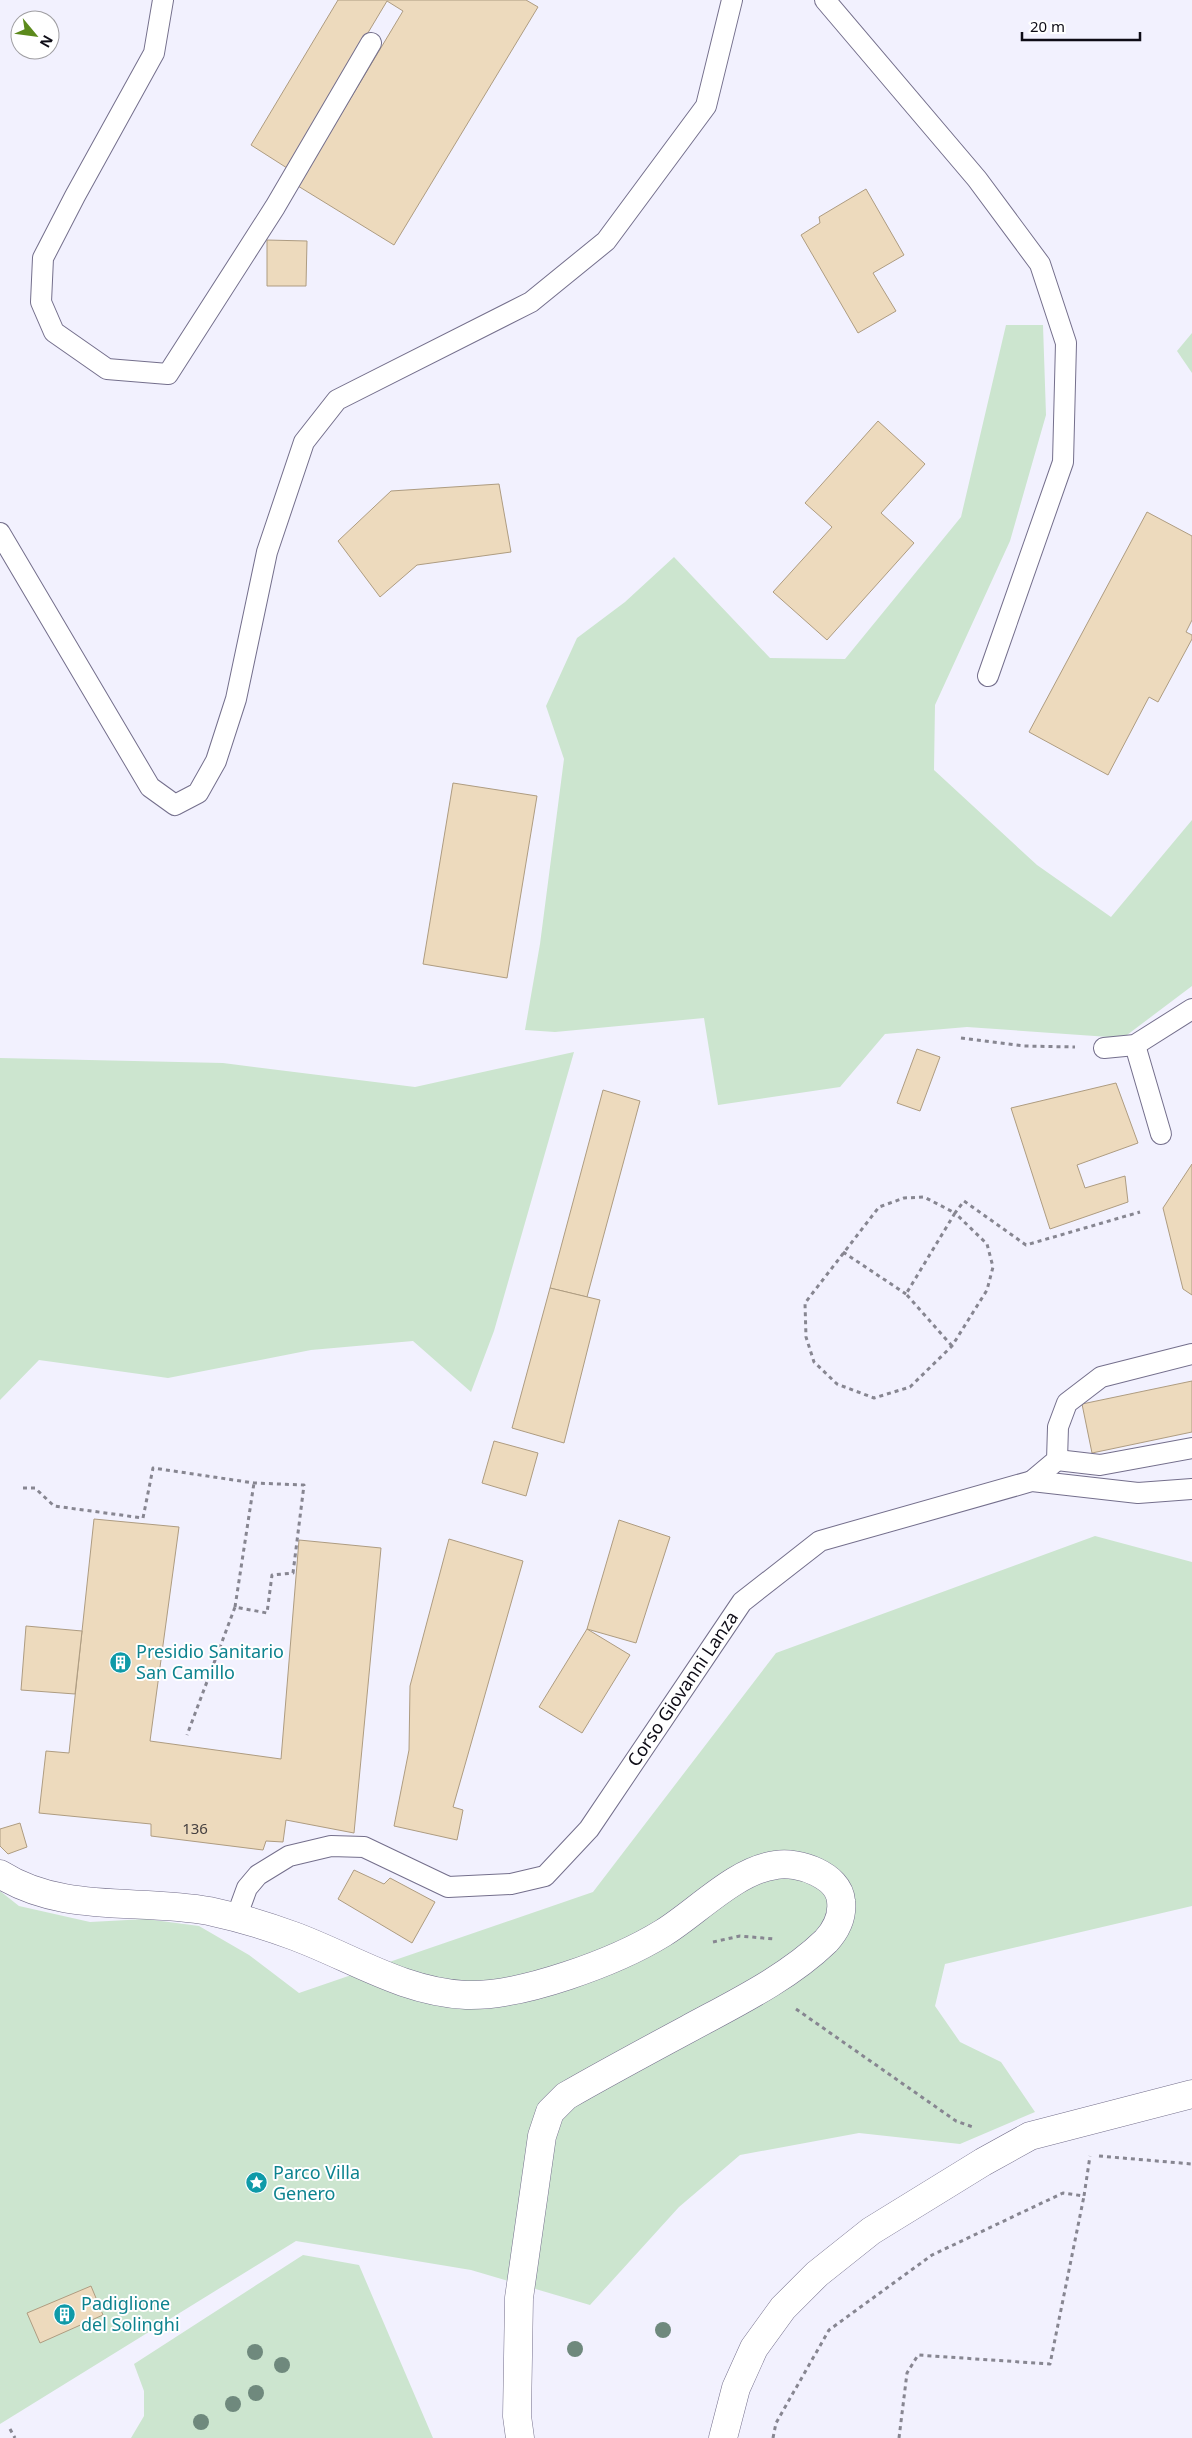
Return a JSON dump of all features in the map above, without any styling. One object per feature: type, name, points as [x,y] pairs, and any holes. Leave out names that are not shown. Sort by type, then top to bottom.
[{"type":"street","points":[[0,1874],[22,1886],[53,1897],[88,1903],[141,1904],[208,1911],[236,1918],[294,1936],[388,1978],[426,1989],[467,1995],[516,1990],[574,1973],[662,1934],[747,1874],[777,1864],[802,1866],[828,1878],[842,1898],[840,1921],[826,1940],[764,1988],[566,2096],[550,2112],[542,2136],[520,2298],[517,2416],[520,2438]]},
{"type":"street","points":[[723,2438],[736,2388],[760,2340],[783,2308],[817,2274],[871,2231],[983,2162],[1030,2136],[1192,2094]]},
{"type":"lane","points":[[163,0],[154,53],[43,258],[41,302],[54,332],[106,369],[168,374],[274,207],[371,43]]},
{"type":"lane","points":[[0,532],[150,786],[175,805],[198,793],[216,761],[236,699],[267,552],[304,442],[337,400],[531,302],[606,241],[706,106],[732,0]]},
{"type":"lane","points":[[825,0],[977,179],[1040,264],[1066,343],[1063,462],[988,676]]},
{"type":"lane","points":[[1104,1048],[1134,1045],[1192,1010]]},
{"type":"lane","points":[[1134,1045],[1161,1134]]},
{"type":"lane","points":[[1058,1460],[1058,1427],[1067,1403],[1100,1377],[1192,1354]]},
{"type":"lane","points":[[1032,1481],[1058,1460],[1100,1465],[1192,1448]]},
{"type":"lane","name":"Corso Giovanni Lanza","points":[[236,1918],[247,1888],[258,1875],[289,1856],[331,1846],[364,1847],[448,1887],[511,1884],[545,1876],[589,1829],[742,1602],[820,1541],[1032,1481],[1138,1493],[1192,1489]]},
{"type":"path","points":[[961,1038],[1024,1046],[1104,1048]]},
{"type":"path","points":[[924,1197],[955,1212],[987,1244],[994,1267],[987,1290],[952,1346],[910,1387],[874,1398],[837,1384],[814,1362],[806,1337],[804,1303],[843,1252],[879,1207],[904,1198],[924,1197]]},
{"type":"path","points":[[906,1294],[964,1200],[1026,1245],[1140,1212]]},
{"type":"path","points":[[843,1252],[906,1294],[952,1346]]},
{"type":"path","points":[[23,1488],[35,1488],[54,1506],[143,1518],[153,1468],[254,1483],[304,1485],[293,1573],[272,1575],[267,1613],[235,1607]]},
{"type":"path","points":[[187,1735],[235,1607],[254,1483]]},
{"type":"path","points":[[676,1924],[693,1941],[705,1944],[740,1936],[776,1939],[783,1942],[801,1960]]},
{"type":"path","points":[[764,1988],[956,2121],[977,2127]]},
{"type":"path","points":[[899,2438],[906,2373],[918,2355],[1050,2364],[1084,2196],[1090,2155],[1192,2164]]},
{"type":"path","points":[[773,2438],[776,2422],[829,2330],[932,2255],[1063,2193],[1084,2196]]},
{"type":"path","points":[[10,2429],[15,2438]]},
{"type":"green space","points":[[1006,325],[1043,325],[1046,415],[1010,541],[935,705],[934,770],[1037,865],[1111,917],[1192,820],[1192,986],[1123,1038],[967,1027],[885,1034],[840,1087],[718,1105],[704,1018],[555,1032],[525,1030],[540,944],[564,759],[546,706],[577,638],[625,602],[674,557],[770,658],[845,659],[961,517]]},
{"type":"green space","points":[[1192,333],[1192,373],[1177,351]]},
{"type":"green space","points":[[574,1052],[494,1331],[471,1392],[413,1341],[311,1350],[168,1378],[39,1360],[0,1400],[0,1058],[223,1063],[415,1087]]},
{"type":"green space","points":[[1095,1536],[1192,1562],[1192,1906],[945,1964],[935,2006],[960,2042],[1001,2062],[1035,2112],[960,2144],[859,2133],[740,2155],[679,2207],[590,2305],[471,2270],[296,2241],[0,2424],[0,1891],[19,1906],[90,1922],[146,1919],[199,1926],[249,1955],[299,1993],[593,1892],[776,1653]]},
{"type":"green space","points":[[303,2255],[359,2265],[433,2438],[131,2438],[144,2416],[144,2391],[134,2364]]},
{"type":"building","points":[[338,0],[526,0],[538,7],[394,245],[298,186],[403,11],[387,1],[287,168],[251,145]]},
{"type":"building","points":[[866,189],[904,255],[873,273],[896,311],[858,333],[801,235],[820,223],[819,217]]},
{"type":"building","points":[[267,240],[307,241],[306,286],[267,286]]},
{"type":"building","points":[[878,421],[925,464],[881,513],[914,543],[827,640],[773,592],[832,527],[805,503]]},
{"type":"building","points":[[499,484],[511,552],[417,565],[380,597],[338,541],[391,491]]},
{"type":"building","points":[[1147,512],[1192,536],[1192,620],[1186,632],[1192,635],[1192,639],[1158,702],[1149,697],[1108,775],[1029,732]]},
{"type":"building","points":[[453,783],[537,796],[507,978],[423,964]]},
{"type":"building","points":[[917,1049],[940,1057],[920,1111],[897,1103]]},
{"type":"building","points":[[1116,1083],[1138,1143],[1077,1165],[1085,1188],[1125,1176],[1128,1202],[1050,1229],[1011,1108]]},
{"type":"building","points":[[603,1090],[640,1101],[587,1297],[550,1288]]},
{"type":"building","points":[[1192,1164],[1192,1295],[1183,1289],[1163,1208]]},
{"type":"building","points":[[550,1288],[600,1300],[564,1443],[512,1428]]},
{"type":"building","points":[[1192,1381],[1192,1432],[1092,1453],[1082,1404]]},
{"type":"building","points":[[494,1441],[538,1453],[526,1496],[482,1483]]},
{"type":"building","name":"Presidio Sanitario San Camillo","points":[[94,1519],[179,1527],[150,1741],[281,1759],[299,1540],[381,1548],[354,1833],[286,1820],[283,1842],[266,1841],[263,1850],[151,1836],[151,1824],[39,1813],[46,1751],[69,1753]]},
{"type":"building","points":[[619,1520],[670,1537],[636,1643],[587,1629]]},
{"type":"building","points":[[449,1539],[523,1561],[453,1807],[463,1810],[457,1840],[394,1826],[409,1750],[410,1686]]},
{"type":"building","points":[[26,1626],[82,1631],[75,1694],[21,1690]]},
{"type":"building","points":[[587,1629],[630,1655],[582,1733],[539,1707]]},
{"type":"building","points":[[20,1823],[27,1847],[8,1854],[0,1846],[0,1829]]},
{"type":"building","points":[[354,1870],[384,1884],[390,1878],[435,1902],[412,1943],[338,1899]]},
{"type":"building","name":"Padiglione del Solinghi","points":[[91,2286],[103,2315],[40,2343],[27,2313]]},
{"type":"place","name":"Presidio Sanitario San Camillo","points":[[120,1662]]},
{"type":"place","name":"Parco Villa Genero","points":[[257,2183]]},
{"type":"place","name":"Padiglione del Solinghi","points":[[65,2314]]}]
